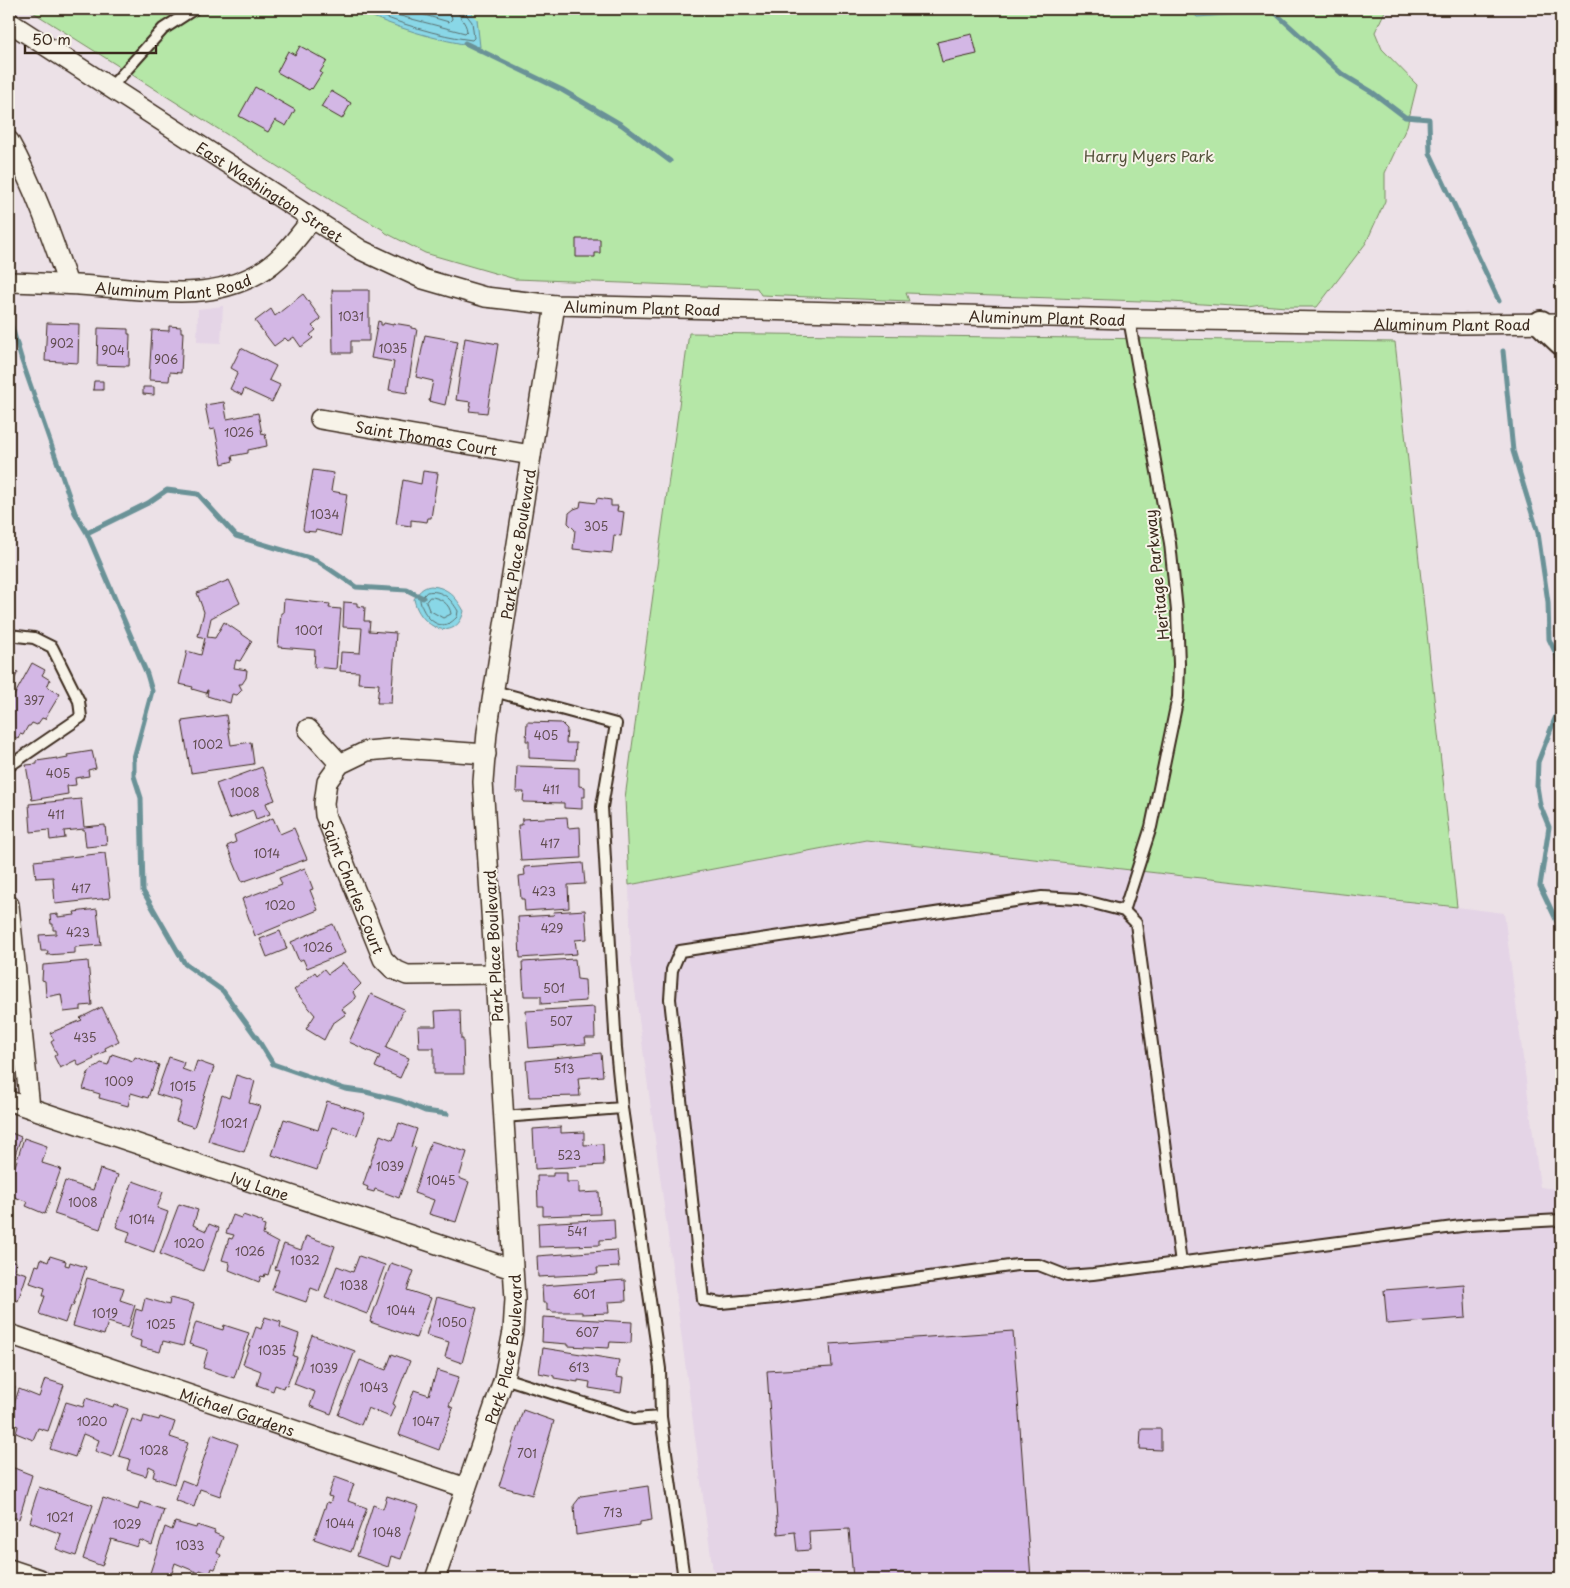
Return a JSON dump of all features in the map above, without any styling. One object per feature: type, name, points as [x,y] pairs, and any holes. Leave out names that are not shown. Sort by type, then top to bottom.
[{"type":"street","name":"East Washington Street","points":[[9,22],[361,250],[423,279],[485,297],[555,305]]},
{"type":"street","points":[[9,141],[23,166],[68,284]]},
{"type":"street","name":"Aluminum Plant Road","points":[[9,282],[68,284],[183,293],[226,288],[261,272],[277,259],[293,243],[312,218]]},
{"type":"street","name":"Aluminum Plant Road","points":[[555,305],[1129,319],[1460,324],[1551,323]]},
{"type":"street","name":"Park Place Boulevard","points":[[435,1579],[504,1378],[513,1331],[514,1299],[483,782],[487,732],[555,305]]},
{"type":"street","points":[[1551,323],[1561,342]]},
{"type":"street","name":"Saint Thomas Court","points":[[320,419],[531,455]]},
{"type":"street","points":[[308,729],[340,764]]},
{"type":"street","name":"Saint Charles Court","points":[[486,754],[392,749],[367,750],[340,764],[327,782],[324,803],[325,815],[383,959],[393,969],[407,975],[495,974]]},
{"type":"street","points":[[9,906],[30,1108]]},
{"type":"street","name":"Ivy Lane","points":[[9,1102],[512,1269]]},
{"type":"street","name":"Michael Gardens","points":[[9,1334],[466,1488]]},
{"type":"street","points":[[9,1569],[39,1579]]},
{"type":"lane","points":[[110,88],[163,29],[194,9]]},
{"type":"lane","name":"Heritage Parkway","points":[[1124,911],[1151,827],[1178,697],[1179,664],[1177,612],[1170,543],[1129,319]]},
{"type":"lane","points":[[9,635],[34,638],[52,647],[79,701],[81,717],[9,766]]},
{"type":"lane","points":[[494,691],[616,724],[602,807],[616,1049],[622,1108],[660,1369],[661,1417],[684,1579]]},
{"type":"lane","points":[[1181,1263],[1136,923],[1124,911],[1078,899],[1042,897],[680,951],[672,970],[670,999],[704,1300],[721,1303],[775,1298],[1017,1265],[1039,1265],[1067,1276],[1092,1274],[1181,1263],[1469,1225],[1561,1220]]},
{"type":"lane","points":[[503,1117],[622,1108]]},
{"type":"lane","points":[[504,1378],[634,1419],[661,1417]]},
{"type":"shaded area","points":[[223,306],[221,343],[197,342],[198,309]]},
{"type":"shaded area","points":[[866,840],[1504,913],[1540,1187],[1561,1190],[1561,1579],[714,1579],[631,960],[629,885]]},
{"type":"green space","name":"Harry Myers Park","points":[[28,9],[1386,9],[1375,32],[1382,49],[1417,85],[1407,126],[1385,173],[1385,201],[1366,243],[1317,307],[1261,305],[1248,307],[1171,302],[906,293],[909,301],[761,295],[757,288],[515,279],[425,253],[337,204]]},
{"type":"green space","points":[[689,333],[1395,342],[1457,907],[866,840],[629,885],[625,798]]},
{"type":"water","points":[[355,9],[467,9],[477,19],[480,47],[416,32],[385,22]]},
{"type":"water","points":[[1188,9],[1316,9],[1197,17]]},
{"type":"water","points":[[431,586],[442,588],[451,594],[464,611],[460,621],[454,627],[446,630],[438,628],[430,624],[417,609],[414,599],[419,592]]},
{"type":"building","points":[[972,34],[977,54],[942,62],[937,42]]},
{"type":"building","points":[[300,46],[327,61],[320,72],[322,73],[312,89],[309,90],[277,72],[288,51],[295,55]]},
{"type":"building","points":[[255,87],[295,110],[286,126],[275,120],[268,132],[239,116]]},
{"type":"building","points":[[331,91],[351,103],[342,119],[321,107]]},
{"type":"building","points":[[576,239],[600,239],[600,253],[595,253],[595,257],[576,257]]},
{"type":"building","points":[[332,290],[369,290],[369,341],[351,341],[351,353],[333,353]]},
{"type":"building","points":[[303,294],[321,319],[312,326],[316,330],[310,335],[313,338],[301,347],[294,337],[288,341],[285,338],[274,346],[255,321],[271,309],[275,316]]},
{"type":"building","points":[[378,321],[381,322],[381,325],[384,323],[393,325],[393,323],[417,329],[407,393],[389,390],[394,362],[371,358]]},
{"type":"building","points":[[47,323],[79,324],[78,363],[45,361]]},
{"type":"building","points":[[169,326],[181,327],[181,332],[183,332],[181,373],[170,372],[169,381],[149,380],[152,330],[169,331]]},
{"type":"building","points":[[98,328],[128,329],[128,334],[130,334],[129,366],[97,365]]},
{"type":"building","points":[[425,335],[458,341],[445,405],[429,401],[433,381],[416,377]]},
{"type":"building","points":[[465,338],[498,344],[487,413],[469,411],[471,402],[456,400]]},
{"type":"building","points":[[241,348],[276,366],[269,380],[280,385],[272,402],[244,389],[242,395],[230,389],[238,372],[231,368]]},
{"type":"building","points":[[94,381],[103,381],[103,390],[93,390]]},
{"type":"building","points":[[143,387],[154,387],[154,395],[143,394]]},
{"type":"building","points":[[224,402],[227,419],[258,413],[262,434],[265,433],[267,446],[248,450],[248,453],[232,456],[233,461],[222,464],[215,429],[210,430],[205,405]]},
{"type":"building","points":[[313,470],[334,473],[331,491],[347,494],[341,536],[316,530],[315,532],[304,531],[303,529]]},
{"type":"building","points":[[423,471],[438,473],[431,518],[428,518],[427,522],[411,520],[411,526],[396,524],[403,480],[421,484]]},
{"type":"building","points":[[597,498],[611,500],[611,506],[618,506],[617,511],[624,512],[621,536],[614,535],[612,553],[573,549],[575,530],[568,523],[569,513],[580,507],[581,501],[596,503]]},
{"type":"building","points":[[229,580],[240,603],[211,618],[207,637],[215,638],[224,622],[252,641],[240,661],[236,660],[234,668],[247,670],[246,678],[242,684],[239,684],[242,690],[237,695],[232,694],[230,703],[207,696],[208,690],[206,693],[192,689],[193,687],[179,684],[187,651],[201,655],[205,638],[198,636],[204,612],[197,593]]},
{"type":"building","points":[[284,599],[330,604],[329,608],[341,609],[336,669],[314,667],[315,650],[278,647]]},
{"type":"building","points":[[344,602],[357,603],[357,606],[365,607],[364,621],[370,621],[369,631],[396,633],[391,703],[377,703],[379,684],[358,683],[359,672],[340,671],[341,652],[360,653],[362,628],[343,627]]},
{"type":"building","points":[[32,663],[45,670],[42,675],[50,680],[47,687],[60,694],[45,719],[42,718],[37,725],[32,723],[23,735],[20,734],[18,739],[9,733],[9,705]]},
{"type":"building","points":[[9,668],[18,672],[9,689]]},
{"type":"building","points":[[226,715],[231,745],[251,742],[254,764],[191,773],[182,721]]},
{"type":"building","points":[[527,722],[561,723],[567,729],[566,743],[576,743],[575,760],[529,758],[529,741],[526,741]]},
{"type":"building","points":[[92,751],[96,768],[88,770],[89,776],[75,778],[76,785],[67,786],[68,794],[32,800],[26,765],[37,764],[37,761],[68,758],[67,755]]},
{"type":"building","points":[[517,766],[579,768],[579,786],[585,787],[585,797],[582,797],[582,809],[564,808],[564,803],[523,802],[524,792],[516,792]]},
{"type":"building","points":[[262,767],[275,800],[266,803],[270,814],[256,819],[253,810],[229,819],[216,784]]},
{"type":"building","points":[[81,799],[84,827],[105,825],[107,845],[86,847],[84,829],[64,831],[65,838],[50,840],[49,830],[31,832],[29,804]]},
{"type":"building","points":[[567,817],[568,828],[580,827],[581,858],[521,861],[518,825],[522,825],[522,819]]},
{"type":"building","points":[[273,818],[280,834],[294,828],[307,859],[242,882],[227,846],[236,842],[234,835]]},
{"type":"building","points":[[105,853],[110,898],[55,904],[53,877],[36,878],[34,861]]},
{"type":"building","points":[[583,863],[585,884],[568,885],[569,908],[525,911],[524,899],[521,899],[519,876],[525,875],[524,867]]},
{"type":"building","points":[[305,868],[313,889],[310,890],[318,910],[255,936],[242,899],[282,884],[279,878]]},
{"type":"building","points":[[97,909],[101,945],[75,947],[75,953],[47,955],[48,951],[41,951],[39,935],[56,934],[56,930],[53,930],[53,924],[51,924],[50,915],[58,914],[58,917],[75,915],[74,912]]},
{"type":"building","points":[[585,910],[587,939],[575,940],[577,954],[520,958],[518,917],[554,915],[553,912]]},
{"type":"building","points":[[333,924],[345,953],[307,968],[303,959],[299,961],[291,942]]},
{"type":"building","points":[[280,931],[287,949],[267,957],[260,939]]},
{"type":"building","points":[[575,959],[577,979],[585,980],[586,1001],[541,1004],[541,996],[524,996],[522,962]]},
{"type":"building","points":[[88,961],[92,1005],[81,1006],[81,1010],[64,1012],[61,994],[46,997],[45,981],[42,980],[43,965]]},
{"type":"building","points":[[343,963],[361,984],[353,992],[356,998],[342,1009],[346,1014],[332,1024],[324,1040],[306,1029],[315,1015],[294,990],[315,972],[317,975],[324,969],[328,974]]},
{"type":"building","points":[[371,994],[404,1009],[386,1048],[409,1058],[400,1078],[375,1067],[380,1056],[349,1042]]},
{"type":"building","points":[[102,1007],[119,1041],[105,1048],[106,1051],[93,1057],[94,1059],[79,1066],[76,1060],[60,1068],[54,1056],[57,1054],[51,1042],[54,1040],[50,1033],[82,1020],[80,1018]]},
{"type":"building","points":[[594,1007],[595,1038],[585,1038],[586,1044],[529,1048],[526,1011]]},
{"type":"building","points":[[460,1010],[464,1074],[434,1074],[434,1048],[419,1048],[418,1026],[436,1026],[435,1011]]},
{"type":"building","points":[[601,1053],[603,1076],[578,1078],[580,1096],[529,1097],[526,1061]]},
{"type":"building","points":[[112,1054],[133,1061],[135,1057],[159,1065],[148,1098],[131,1093],[128,1106],[99,1098],[100,1094],[83,1089],[88,1073],[101,1063],[108,1065]]},
{"type":"building","points":[[169,1057],[184,1062],[182,1069],[193,1073],[197,1061],[214,1067],[194,1127],[176,1121],[182,1102],[156,1094]]},
{"type":"building","points":[[236,1075],[255,1081],[249,1103],[260,1106],[244,1152],[208,1141],[222,1095],[229,1098]]},
{"type":"building","points":[[327,1101],[365,1113],[357,1135],[333,1127],[317,1170],[272,1155],[284,1119],[318,1130]]},
{"type":"building","points":[[399,1123],[417,1129],[411,1147],[416,1148],[399,1198],[375,1189],[374,1192],[367,1190],[368,1187],[363,1185],[380,1135],[393,1140]]},
{"type":"building","points":[[561,1127],[561,1133],[584,1132],[584,1145],[603,1144],[604,1165],[535,1169],[533,1129]]},
{"type":"building","points":[[9,1132],[21,1137],[9,1173]]},
{"type":"building","points":[[24,1138],[47,1146],[42,1163],[61,1169],[45,1214],[26,1206],[28,1202],[9,1195],[9,1185]]},
{"type":"building","points":[[431,1141],[467,1152],[459,1178],[469,1182],[456,1222],[429,1214],[434,1200],[414,1193]]},
{"type":"building","points":[[100,1169],[118,1175],[100,1229],[54,1214],[65,1181],[93,1190]]},
{"type":"building","points":[[553,1173],[567,1173],[567,1182],[579,1182],[579,1193],[599,1192],[600,1214],[543,1216],[543,1206],[538,1206],[537,1176],[553,1176]]},
{"type":"building","points":[[133,1181],[163,1192],[157,1208],[168,1212],[154,1252],[127,1242],[130,1232],[116,1227]]},
{"type":"building","points":[[179,1204],[198,1210],[193,1225],[206,1231],[209,1224],[219,1228],[203,1271],[160,1254]]},
{"type":"building","points":[[233,1215],[241,1218],[243,1215],[263,1222],[262,1225],[265,1226],[263,1235],[278,1243],[268,1275],[261,1276],[259,1282],[229,1270],[229,1262],[222,1260],[229,1238],[232,1239],[234,1235],[226,1233]]},
{"type":"building","points":[[614,1219],[615,1239],[600,1240],[600,1245],[539,1247],[538,1223]]},
{"type":"building","points":[[306,1236],[335,1246],[319,1291],[311,1288],[306,1302],[272,1290],[279,1270],[275,1269],[284,1244],[301,1250]]},
{"type":"building","points":[[617,1250],[619,1267],[597,1268],[598,1274],[538,1277],[537,1256]]},
{"type":"building","points":[[50,1256],[66,1261],[65,1265],[69,1266],[70,1262],[86,1267],[73,1306],[71,1306],[65,1323],[39,1314],[45,1296],[43,1296],[45,1288],[30,1283],[36,1265],[39,1266],[41,1259],[48,1262]]},
{"type":"building","points":[[359,1256],[385,1265],[367,1314],[325,1298],[337,1266],[353,1272]]},
{"type":"building","points":[[9,1260],[16,1262],[14,1270],[27,1274],[18,1301],[9,1298]]},
{"type":"building","points":[[391,1263],[414,1271],[407,1290],[431,1298],[416,1338],[370,1322]]},
{"type":"building","points":[[87,1278],[124,1288],[120,1300],[135,1305],[128,1328],[108,1322],[104,1335],[73,1326]]},
{"type":"building","points":[[625,1280],[626,1301],[608,1302],[609,1313],[552,1312],[551,1310],[547,1311],[547,1303],[543,1303],[542,1286]]},
{"type":"building","points":[[1464,1284],[1466,1318],[1387,1324],[1384,1290]]},
{"type":"building","points":[[437,1297],[477,1308],[462,1363],[445,1357],[449,1342],[426,1335]]},
{"type":"building","points":[[145,1298],[169,1305],[170,1298],[194,1304],[183,1346],[163,1341],[160,1352],[140,1347],[141,1341],[129,1337],[136,1309],[142,1311]]},
{"type":"building","points":[[265,1317],[281,1322],[280,1327],[299,1334],[293,1356],[297,1357],[287,1386],[284,1385],[283,1388],[275,1385],[273,1391],[257,1385],[261,1371],[243,1364],[256,1327],[261,1329]]},
{"type":"building","points":[[543,1317],[632,1322],[631,1343],[610,1342],[609,1348],[568,1346],[568,1344],[542,1342]]},
{"type":"building","points":[[196,1322],[223,1330],[224,1325],[249,1333],[234,1378],[203,1368],[208,1350],[189,1344]]},
{"type":"building","points":[[1013,1331],[1031,1579],[853,1579],[849,1529],[809,1531],[810,1550],[797,1551],[795,1532],[778,1534],[767,1371],[832,1367],[830,1344]]},
{"type":"building","points":[[312,1335],[355,1351],[331,1414],[310,1406],[315,1392],[294,1384]]},
{"type":"building","points":[[543,1348],[619,1360],[616,1377],[623,1378],[621,1393],[589,1388],[590,1382],[554,1378],[554,1376],[539,1373]]},
{"type":"building","points":[[392,1354],[410,1361],[393,1404],[395,1405],[390,1417],[368,1408],[361,1425],[338,1415],[360,1360],[386,1370]]},
{"type":"building","points":[[437,1370],[459,1377],[449,1406],[453,1408],[439,1450],[399,1435],[414,1390],[429,1395]]},
{"type":"building","points":[[45,1379],[64,1385],[48,1431],[38,1428],[33,1440],[16,1433],[18,1426],[9,1423],[9,1419],[19,1389],[39,1397]]},
{"type":"building","points":[[9,1385],[15,1387],[9,1404]]},
{"type":"building","points":[[86,1398],[113,1407],[114,1404],[128,1409],[112,1457],[95,1451],[99,1440],[83,1434],[75,1457],[50,1449],[66,1402],[83,1407]]},
{"type":"building","points":[[523,1410],[554,1421],[532,1495],[499,1486]]},
{"type":"building","points":[[144,1416],[159,1420],[160,1417],[175,1422],[170,1437],[188,1443],[174,1484],[153,1477],[155,1469],[149,1466],[146,1476],[127,1470],[130,1459],[119,1456],[132,1419],[142,1423]]},
{"type":"building","points":[[1141,1429],[1161,1429],[1161,1450],[1140,1449]]},
{"type":"building","points":[[212,1434],[238,1444],[220,1496],[200,1489],[194,1507],[175,1500],[182,1480],[195,1485]]},
{"type":"building","points":[[9,1466],[32,1475],[19,1519],[9,1516]]},
{"type":"building","points":[[335,1477],[354,1484],[348,1501],[367,1508],[351,1552],[314,1539],[327,1502],[330,1503],[332,1497],[328,1496]]},
{"type":"building","points":[[648,1486],[652,1520],[640,1522],[640,1525],[576,1535],[574,1505],[581,1496]]},
{"type":"building","points":[[39,1487],[93,1505],[76,1556],[56,1549],[61,1534],[30,1522],[33,1513],[31,1512]]},
{"type":"building","points":[[387,1496],[419,1506],[401,1559],[391,1556],[388,1567],[357,1556],[373,1505],[383,1509]]},
{"type":"building","points":[[103,1498],[138,1510],[140,1502],[164,1510],[152,1545],[140,1540],[137,1547],[111,1539],[102,1566],[83,1559]]},
{"type":"building","points":[[175,1522],[196,1528],[197,1525],[215,1531],[214,1533],[223,1537],[217,1553],[221,1555],[215,1569],[212,1568],[210,1574],[200,1570],[199,1573],[175,1563],[170,1579],[148,1579],[165,1527],[172,1530]]},
{"type":"waterway","points":[[1271,9],[1342,74],[1372,92],[1405,117],[1429,119],[1430,153],[1499,301]]},
{"type":"waterway","points":[[465,43],[562,90],[622,125],[670,161]]},
{"type":"waterway","points":[[9,225],[11,238],[9,251]]},
{"type":"waterway","points":[[9,317],[22,361],[75,513],[87,533],[147,674],[152,691],[134,758],[134,776],[141,798],[143,891],[185,964],[223,991],[273,1064],[345,1089],[401,1101],[425,1111],[447,1114]]},
{"type":"waterway","points":[[1503,351],[1513,451],[1538,533],[1548,602],[1549,639],[1557,656],[1559,681],[1558,711],[1538,762],[1537,786],[1540,805],[1549,827],[1540,886],[1561,930]]},
{"type":"waterway","points":[[87,533],[148,503],[167,490],[198,494],[236,536],[316,560],[356,587],[407,590],[423,598]]}]
